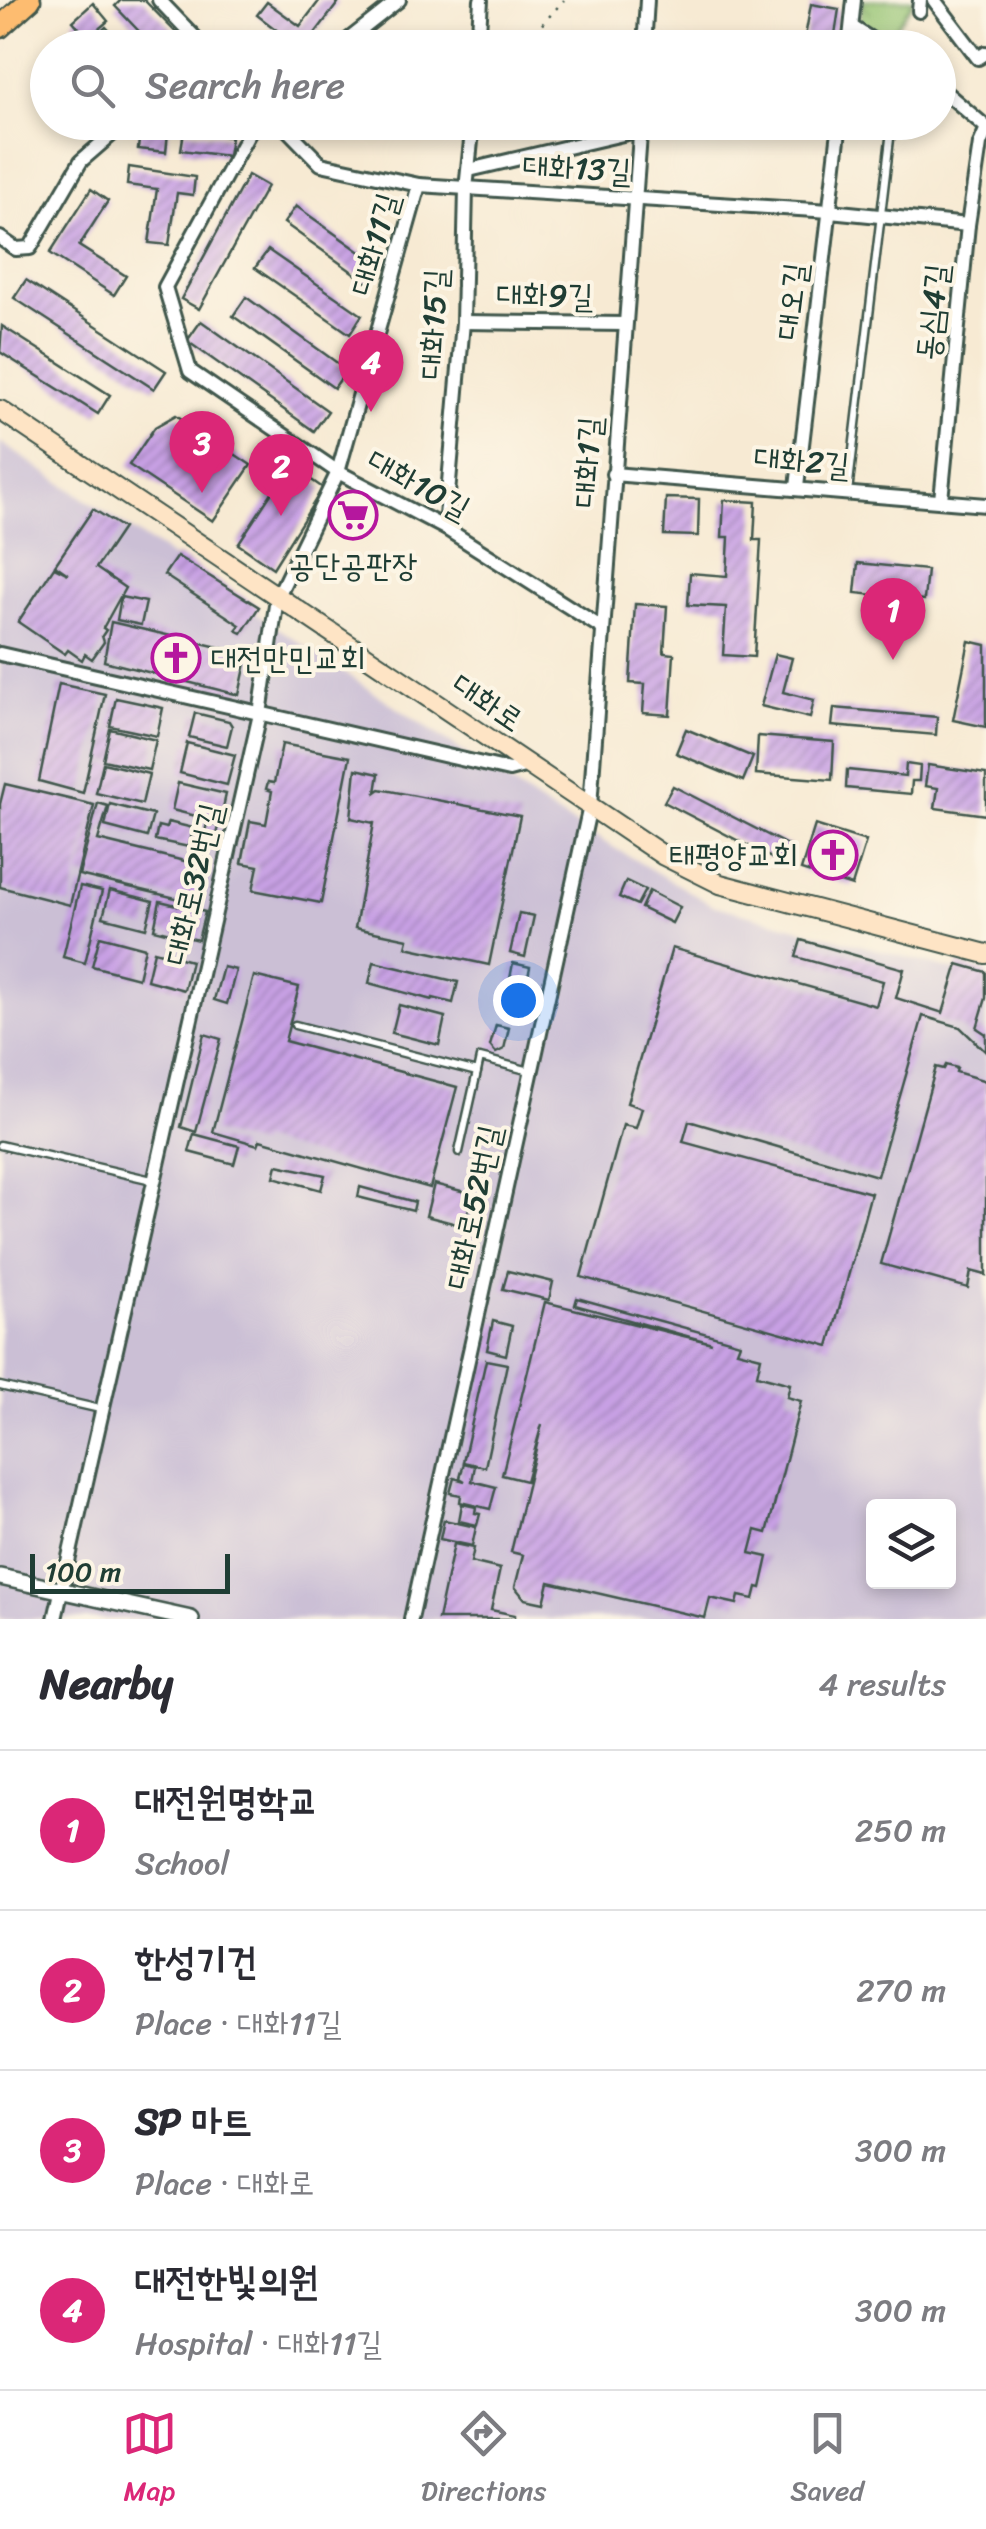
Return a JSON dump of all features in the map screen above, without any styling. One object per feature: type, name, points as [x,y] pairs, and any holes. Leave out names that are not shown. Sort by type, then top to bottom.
[{"type":"main road","points":[[0,27],[30,0]]},
{"type":"main road","name":"대화로","points":[[0,410],[664,856],[720,884],[986,954]]},
{"type":"street","points":[[159,0],[187,30]]},
{"type":"street","points":[[361,30],[399,0]]},
{"type":"street","points":[[479,30],[481,0]]},
{"type":"street","points":[[645,30],[646,0]]},
{"type":"street","points":[[852,30],[854,0]]},
{"type":"street","points":[[934,0],[978,58],[986,53]]},
{"type":"street","points":[[852,27],[857,30]]},
{"type":"street","points":[[956,102],[986,128]]},
{"type":"street","name":"동심4길","points":[[941,500],[968,225],[986,128]]},
{"type":"street","points":[[0,238],[16,249],[30,248],[81,160],[105,140]]},
{"type":"street","name":"대화10길","points":[[244,140],[164,287],[190,371],[338,472],[445,528],[602,628]]},
{"type":"street","name":"대화13길","points":[[298,140],[321,164],[420,185],[968,225]]},
{"type":"street","name":"대화15길","points":[[445,528],[464,322],[466,189],[472,140]]},
{"type":"street","points":[[469,170],[586,140]]},
{"type":"street","name":"대화1길","points":[[590,806],[639,140]]},
{"type":"street","name":"대오길","points":[[796,487],[838,140]]},
{"type":"street","name":"대화11길","points":[[277,598],[338,472],[420,185]]},
{"type":"street","name":"대화9길","points":[[464,322],[626,324]]},
{"type":"street","name":"대화2길","points":[[613,474],[986,505]]},
{"type":"street","name":"대화로32번길","points":[[54,1619],[260,714],[277,598]]},
{"type":"street","points":[[0,654],[510,770],[528,765]]},
{"type":"street","name":"대화로52번길","points":[[412,1619],[590,806]]},
{"type":"street","points":[[0,1577],[191,1619]]},
{"type":"lane","points":[[848,492],[890,140]]},
{"type":"lane","points":[[295,1025],[477,1072]]},
{"type":"lane","points":[[459,1152],[480,1058],[531,1071]]},
{"type":"lane","points":[[0,1145],[154,1180]]},
{"type":"lane","points":[[0,1386],[101,1410]]},
{"type":"path","points":[[537,30],[564,0]]},
{"type":"shaded area","points":[[0,442],[553,812],[712,905],[986,979],[986,1619],[0,1619]]},
{"type":"green space","points":[[862,0],[915,0],[894,30],[872,30],[860,23]]},
{"type":"building","points":[[121,0],[144,0],[173,30],[138,30],[115,6]]},
{"type":"building","points":[[320,0],[338,3],[318,30],[277,30],[257,15],[267,2],[300,26]]},
{"type":"building","points":[[93,3],[108,21],[97,30],[81,30],[73,21]]},
{"type":"building","points":[[811,4],[839,9],[836,30],[806,30]]},
{"type":"building","points":[[139,140],[167,140],[166,152],[138,149]]},
{"type":"building","points":[[183,140],[231,140],[228,156],[181,150]]},
{"type":"building","points":[[129,167],[195,177],[193,195],[177,193],[169,245],[149,243],[157,189],[127,185]]},
{"type":"building","points":[[248,175],[267,186],[199,309],[181,299]]},
{"type":"building","points":[[91,189],[108,201],[79,246],[126,276],[114,295],[50,253]]},
{"type":"building","points":[[296,206],[380,266],[368,283],[284,223]]},
{"type":"building","points":[[268,250],[362,315],[350,334],[255,268]]},
{"type":"building","points":[[26,280],[166,371],[154,389],[14,298]]},
{"type":"building","points":[[246,297],[347,370],[334,388],[233,316]]},
{"type":"building","points":[[201,321],[328,411],[314,431],[187,341]]},
{"type":"building","points":[[2,326],[110,395],[98,414],[0,352]]},
{"type":"building","points":[[176,415],[251,465],[213,521],[129,465],[155,427]]},
{"type":"building","points":[[290,465],[323,488],[273,568],[238,544]]},
{"type":"building","points":[[666,498],[699,499],[698,536],[664,535]]},
{"type":"building","points":[[724,500],[756,502],[754,540],[761,540],[754,657],[723,655],[726,607],[688,605],[690,573],[727,576],[729,537],[722,537]]},
{"type":"building","points":[[93,509],[123,528],[96,568],[125,588],[103,628],[104,642],[92,659],[85,654],[82,660],[68,650],[65,654],[18,622],[54,567],[68,574],[55,565]]},
{"type":"building","points":[[177,556],[259,607],[242,633],[236,630],[240,625],[164,575]]},
{"type":"building","points":[[858,563],[927,570],[924,600],[855,593]]},
{"type":"building","points":[[121,597],[146,602],[141,625],[117,620]]},
{"type":"building","points":[[635,604],[667,606],[664,653],[674,654],[670,715],[643,713],[645,684],[630,683]]},
{"type":"building","name":"대전만민교회","points":[[111,622],[248,654],[239,695],[104,661]]},
{"type":"building","points":[[969,641],[986,645],[986,727],[953,720]]},
{"type":"building","points":[[775,654],[792,658],[783,692],[814,700],[810,718],[761,706]]},
{"type":"building","points":[[59,684],[105,694],[83,793],[39,781]]},
{"type":"building","points":[[116,698],[163,708],[157,736],[110,726]]},
{"type":"building","points":[[834,708],[937,717],[936,735],[832,726]]},
{"type":"building","points":[[195,713],[229,721],[232,726],[227,746],[189,737]]},
{"type":"building","points":[[110,729],[156,740],[149,770],[103,760]]},
{"type":"building","points":[[686,729],[753,757],[743,781],[676,753]]},
{"type":"building","points":[[758,736],[834,742],[832,780],[756,774]]},
{"type":"building","points":[[187,743],[235,755],[227,785],[180,773]]},
{"type":"building","points":[[282,744],[350,757],[321,903],[253,890],[258,866],[242,863],[250,821],[266,824],[272,791],[266,789],[268,782],[274,783]]},
{"type":"building","points":[[103,763],[149,774],[142,804],[96,793]]},
{"type":"building","points":[[906,764],[920,766],[919,781],[912,781],[911,794],[846,788],[847,770],[905,776]]},
{"type":"building","points":[[928,765],[986,774],[986,815],[935,808],[938,788],[925,786]]},
{"type":"building","points":[[356,769],[379,774],[376,792],[380,789],[520,816],[489,965],[406,947],[408,939],[355,928],[374,823],[351,818]]},
{"type":"building","points":[[178,783],[226,794],[220,822],[172,810]]},
{"type":"building","points":[[5,784],[94,805],[70,905],[0,887],[0,804]]},
{"type":"building","points":[[673,786],[793,848],[785,865],[664,802]]},
{"type":"building","points":[[98,803],[108,806],[98,840],[209,867],[201,904],[79,875]]},
{"type":"building","points":[[110,804],[153,815],[147,837],[105,826]]},
{"type":"building","points":[[168,822],[193,828],[189,847],[155,840],[158,826],[166,828]]},
{"type":"building","points":[[207,823],[218,826],[214,844],[203,841]]},
{"type":"building","name":"태평양교회","points":[[815,825],[866,841],[852,886],[801,870]]},
{"type":"building","points":[[626,881],[645,890],[637,905],[619,897]]},
{"type":"building","points":[[80,886],[102,891],[85,963],[63,957]]},
{"type":"building","points":[[110,890],[153,901],[146,928],[103,917]]},
{"type":"building","points":[[649,891],[680,907],[672,923],[641,908]]},
{"type":"building","points":[[160,901],[205,912],[198,940],[154,929]]},
{"type":"building","points":[[519,913],[534,916],[525,957],[510,953]]},
{"type":"building","points":[[100,936],[145,948],[138,978],[92,966]]},
{"type":"building","points":[[801,940],[904,969],[896,998],[943,1013],[958,964],[986,972],[986,998],[977,1028],[986,1034],[986,1052],[960,1027],[923,1016],[877,1176],[689,1121],[683,1142],[871,1193],[829,1346],[581,1277],[623,1125],[636,1128],[642,1108],[627,1103],[672,948],[876,1006],[883,981],[796,957]]},
{"type":"building","points":[[154,951],[191,961],[184,990],[147,980]]},
{"type":"building","points":[[374,962],[458,982],[453,1003],[369,983]]},
{"type":"building","points":[[513,963],[530,967],[525,992],[508,989]]},
{"type":"building","points":[[223,967],[236,970],[227,1004],[214,1000]]},
{"type":"building","points":[[254,976],[299,987],[285,1041],[457,1087],[430,1188],[260,1140],[258,1145],[213,1132]]},
{"type":"building","points":[[399,1005],[445,1017],[439,1045],[392,1033]]},
{"type":"building","points":[[496,1025],[509,1028],[504,1049],[496,1053],[490,1046]]},
{"type":"building","points":[[204,1034],[221,1039],[196,1132],[181,1127]]},
{"type":"building","points":[[946,1065],[986,1081],[986,1275],[971,1271],[968,1288],[881,1264],[936,1067],[944,1069]]},
{"type":"building","points":[[194,1134],[239,1146],[234,1164],[189,1152]]},
{"type":"building","points":[[277,1165],[325,1175],[321,1190],[274,1177]]},
{"type":"building","points":[[434,1184],[473,1194],[464,1226],[426,1216]]},
{"type":"building","points":[[360,1187],[415,1202],[413,1211],[358,1197]]},
{"type":"building","points":[[508,1271],[553,1282],[549,1300],[503,1289]]},
{"type":"building","points":[[577,1298],[740,1343],[737,1351],[761,1357],[757,1375],[790,1384],[787,1397],[801,1401],[767,1533],[756,1530],[750,1553],[768,1557],[761,1588],[757,1587],[754,1599],[739,1596],[737,1604],[710,1598],[705,1618],[549,1582],[544,1603],[525,1599],[515,1587],[523,1555],[511,1552],[542,1424],[526,1481],[502,1475],[545,1302],[712,1343],[575,1305]]},
{"type":"building","points":[[493,1321],[512,1326],[506,1355],[487,1350]]},
{"type":"building","points":[[486,1360],[507,1364],[485,1467],[463,1462]]},
{"type":"building","points":[[464,1463],[475,1466],[472,1481],[496,1487],[490,1509],[460,1502],[461,1495],[450,1493],[454,1478],[465,1481],[460,1478]]},
{"type":"building","points":[[462,1504],[476,1507],[475,1513],[480,1514],[477,1525],[459,1521]]},
{"type":"building","points":[[444,1520],[476,1527],[472,1546],[440,1539]]},
{"type":"building","points":[[454,1544],[474,1548],[471,1562],[500,1569],[491,1610],[515,1615],[515,1619],[438,1619]]},
{"type":"place","name":"대전한빛의원","points":[[371,412]]},
{"type":"place","name":"SP 마트","points":[[202,493]]},
{"type":"place","name":"공단공판장","points":[[353,515]]},
{"type":"place","name":"한성기건","points":[[281,516]]},
{"type":"place","name":"대전만민교회","points":[[176,658]]},
{"type":"place","name":"대전원명학교","points":[[893,660]]},
{"type":"place","name":"태평양교회","points":[[833,855]]}]
